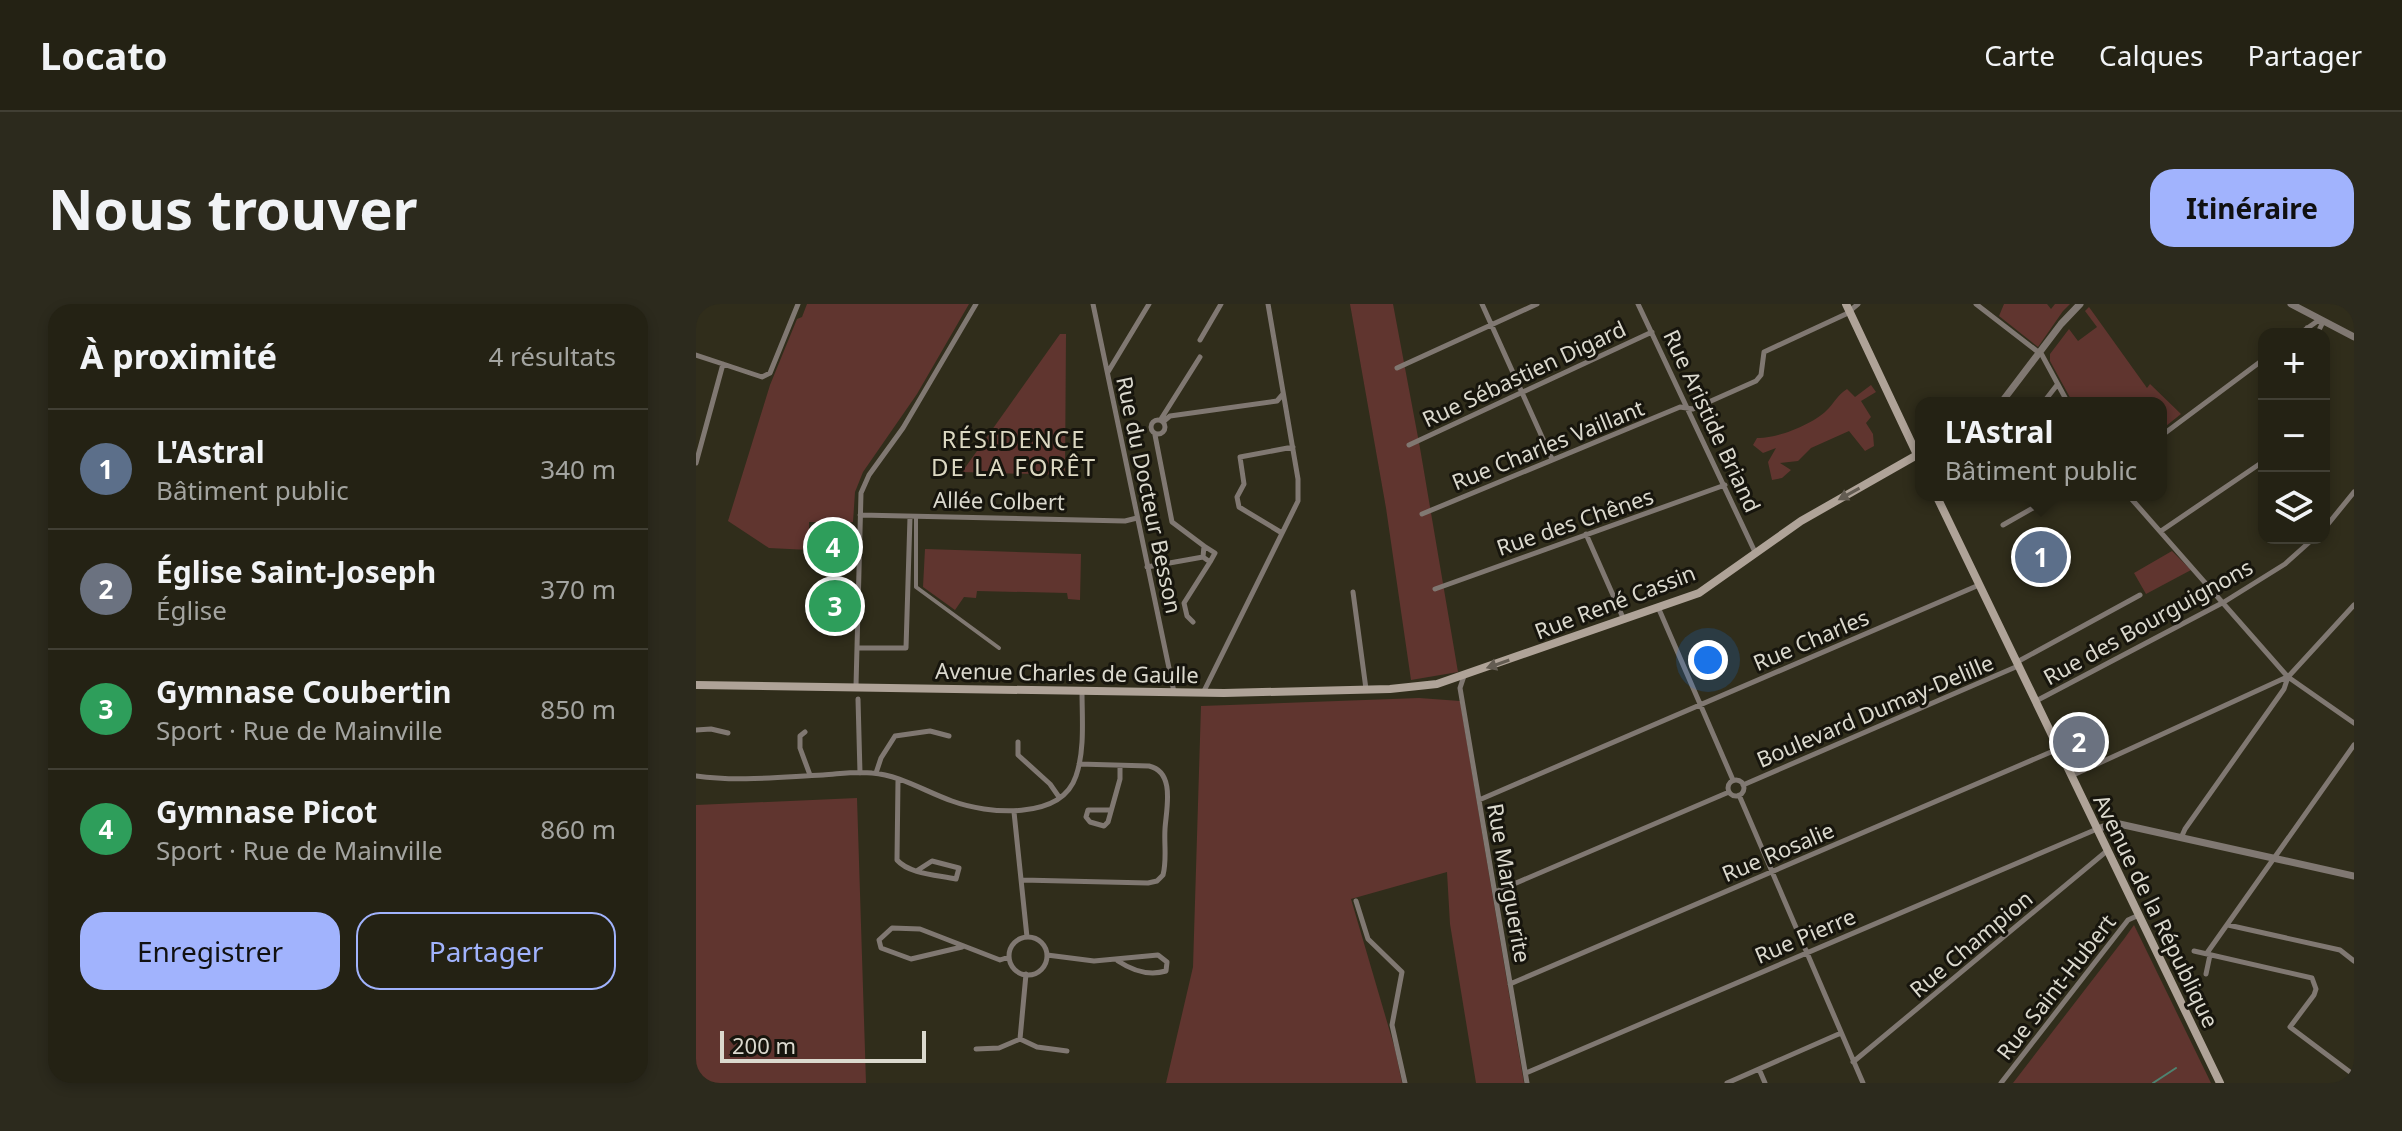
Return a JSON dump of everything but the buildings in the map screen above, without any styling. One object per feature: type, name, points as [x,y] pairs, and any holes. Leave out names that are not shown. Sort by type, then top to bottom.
[{"type":"main road","points":[[1848,307],[1915,450]]},
{"type":"main road","name":"Rue René Cassin","points":[[1437,684],[1699,593],[1801,521],[1915,461]]},
{"type":"main road","name":"Avenue de la République","points":[[1939,501],[2220,1083]]},
{"type":"main road","name":"Avenue Charles de Gaulle","points":[[696,685],[1203,693],[1367,690],[1437,684]]},
{"type":"street","points":[[696,355],[766,376],[770,373],[798,304]]},
{"type":"street","points":[[856,689],[861,493],[869,475],[903,428],[976,304]]},
{"type":"street","name":"Rue du Docteur Besson","points":[[1093,304],[1174,692]]},
{"type":"street","points":[[1107,373],[1149,304]]},
{"type":"street","points":[[1200,340],[1221,304]]},
{"type":"street","points":[[1203,693],[1298,501],[1293,447],[1268,304]]},
{"type":"street","points":[[1482,304],[1552,459]]},
{"type":"street","points":[[1397,368],[1537,304]]},
{"type":"street","name":"Rue Aristide Briand","points":[[1638,304],[1756,553]]},
{"type":"street","points":[[1848,307],[1858,304]]},
{"type":"street","points":[[1976,304],[2039,353],[2065,397]]},
{"type":"street","points":[[2006,397],[2080,304]]},
{"type":"street","points":[[2291,304],[2354,337]]},
{"type":"street","name":"Rue Charles Vaillant","points":[[1422,514],[1680,407],[1693,409],[1756,381],[1761,375],[1764,352],[1848,307]]},
{"type":"street","points":[[2307,328],[2319,320]]},
{"type":"street","points":[[2319,320],[2322,324],[2320,328]]},
{"type":"street","name":"Rue Sébastien Digard","points":[[1409,445],[1652,332]]},
{"type":"street","points":[[1193,622],[1187,616],[1184,603],[1215,553],[1172,522],[1155,435],[1162,431],[1162,420],[1200,357]]},
{"type":"street","points":[[2167,432],[2258,363]]},
{"type":"street","points":[[696,463],[723,364]]},
{"type":"street","points":[[2047,397],[2057,384]]},
{"type":"street","points":[[1162,420],[1170,416],[1277,401],[1284,393]]},
{"type":"street","points":[[1282,533],[1239,507],[1237,497],[1244,484],[1240,457],[1293,447]]},
{"type":"street","points":[[2161,531],[2258,465]]},
{"type":"street","name":"Rue des Chênes","points":[[1435,589],[1725,485]]},
{"type":"street","points":[[2330,522],[2354,492]]},
{"type":"street","points":[[2003,525],[2045,501]]},
{"type":"street","points":[[2134,501],[2288,677],[2354,723]]},
{"type":"street","name":"Allée Colbert","points":[[860,515],[1125,521],[1137,518]]},
{"type":"street","points":[[858,648],[906,648],[913,517]]},
{"type":"street","points":[[913,517],[916,587],[999,648]]},
{"type":"street","points":[[1586,534],[1624,620]]},
{"type":"street","name":"Rue des Bourguignons","points":[[2035,702],[2224,602],[2285,564],[2307,544]]},
{"type":"street","points":[[1203,557],[1204,546]]},
{"type":"street","points":[[1147,567],[1203,557],[1210,562]]},
{"type":"street","name":"Rue Charles","points":[[1479,800],[1979,585]]},
{"type":"street","points":[[1353,592],[1367,690]]},
{"type":"street","name":"Boulevard Dumay-Delille","points":[[1743,785],[2018,664],[2140,595]]},
{"type":"street","points":[[2071,776],[2288,677],[2354,605]]},
{"type":"street","points":[[1658,607],[1733,780]]},
{"type":"street","points":[[1437,684],[1460,688],[1465,675]]},
{"type":"street","points":[[2181,838],[2284,689],[2288,677]]},
{"type":"street","name":"Rue Marguerite","points":[[1460,688],[1527,1083]]},
{"type":"street","points":[[696,776],[740,779],[876,773],[969,806],[1014,812],[1046,805],[1069,790],[1079,764],[1082,691]]},
{"type":"street","points":[[858,699],[860,773]]},
{"type":"street","points":[[696,730],[728,733]]},
{"type":"street","points":[[876,773],[881,758],[895,736],[930,731],[949,736]]},
{"type":"street","points":[[805,732],[800,736],[800,748],[810,776]]},
{"type":"street","points":[[1018,742],[1018,755],[1050,784],[1059,797]]},
{"type":"street","points":[[2206,974],[2208,954],[2354,745]]},
{"type":"street","name":"Rue Rosalie","points":[[1510,984],[2058,749]]},
{"type":"street","points":[[1022,880],[1148,883],[1157,881],[1165,867],[1168,794],[1165,780],[1155,767],[1079,764]]},
{"type":"street","points":[[1111,810],[1088,810],[1086,817],[1090,822],[1104,826],[1108,822],[1111,810],[1120,766]]},
{"type":"street","points":[[898,780],[895,855],[900,864],[918,870],[956,879],[959,868],[932,861],[918,870]]},
{"type":"street","points":[[1729,792],[1734,796],[1743,792],[1740,781],[1733,780]]},
{"type":"street","points":[[1729,792],[1729,784],[1733,780]]},
{"type":"street","points":[[1495,892],[1729,792]]},
{"type":"street","points":[[1739,795],[1863,1083]]},
{"type":"street","points":[[1014,812],[1027,937]]},
{"type":"street","points":[[2097,829],[2115,823],[2354,876]]},
{"type":"street","name":"Rue Pierre","points":[[1526,1073],[2097,829]]},
{"type":"street","name":"Rue Champion","points":[[1853,1062],[2109,850]]},
{"type":"street","points":[[1356,901],[1368,939],[1402,972],[1392,1025],[1405,1083]]},
{"type":"street","name":"Rue Saint-Hubert","points":[[2001,1083],[2128,920],[2140,914]]},
{"type":"street","points":[[2228,925],[2340,950],[2354,961]]},
{"type":"street","points":[[962,947],[911,959],[881,948],[879,940],[892,928],[920,929],[1000,960],[1009,957]]},
{"type":"street","points":[[1027,937],[1041,942],[1047,955],[1039,971],[1026,974],[1016,970],[1009,957],[1012,945],[1027,937]]},
{"type":"street","points":[[2194,951],[2312,978],[2316,989],[2314,995],[2290,1027],[2354,1075]]},
{"type":"street","points":[[1047,955],[1094,961],[1158,955],[1167,962],[1166,971],[1156,974],[1140,971],[1118,961]]},
{"type":"street","points":[[1020,1039],[1026,974]]},
{"type":"street","points":[[1727,1083],[1841,1033]]},
{"type":"street","points":[[976,1049],[999,1048],[1020,1039],[1037,1047],[1067,1051]]},
{"type":"street","points":[[1759,1069],[1765,1083]]},
{"type":"shaded area","points":[[807,304],[969,304],[917,394],[863,472],[855,492],[853,522],[809,522],[809,550],[769,548],[728,521],[770,385],[797,319],[802,317]]},
{"type":"shaded area","points":[[1350,304],[1393,304],[1458,672],[1411,680],[1386,508]]},
{"type":"shaded area","points":[[2004,304],[2047,304],[2051,309],[2055,304],[2070,304],[2038,347],[1999,316]]},
{"type":"shaded area","points":[[2089,307],[2147,388],[2150,384],[2163,397],[2070,397],[2050,361],[2050,354],[2069,329],[2078,341],[2097,327],[2085,311]]},
{"type":"shaded area","points":[[1060,334],[1066,334],[1065,475],[962,472]]},
{"type":"shaded area","points":[[1871,385],[1876,392],[1861,401],[1871,417],[1866,423],[1873,434],[1874,446],[1865,451],[1849,431],[1811,448],[1798,461],[1780,463],[1791,470],[1782,478],[1772,480],[1768,462],[1776,448],[1763,453],[1753,445],[1757,438],[1774,436],[1805,425],[1823,414],[1847,389],[1855,397]]},
{"type":"shaded area","points":[[2167,400],[2181,414],[2167,425]]},
{"type":"shaded area","points":[[925,549],[1081,554],[1080,600],[1068,599],[1067,593],[977,591],[976,598],[964,597],[955,610],[923,587]]},
{"type":"shaded area","points":[[2172,551],[2191,570],[2146,594],[2134,573]]},
{"type":"shaded area","points":[[1419,698],[1460,701],[1524,1083],[1476,1083],[1450,924],[1447,872],[1351,899],[1402,1083],[1166,1083],[1193,967],[1201,706]]},
{"type":"shaded area","points":[[857,798],[866,1083],[696,1083],[696,805]]},
{"type":"shaded area","points":[[2134,925],[2211,1083],[2013,1083],[2124,939]]},
{"type":"waterway","points":[[2153,1083],[2176,1068]]},
{"type":"place","name":"Gymnase Picot","points":[[833,547]]},
{"type":"place","name":"L'Astral","points":[[2041,557]]},
{"type":"place","name":"Gymnase Coubertin","points":[[835,606]]},
{"type":"place","name":"Église Saint-Joseph","points":[[2079,742]]},
{"type":"district","name":"RÉSIDENCE DE LA FORÊT","points":[[1014,454]]}]
